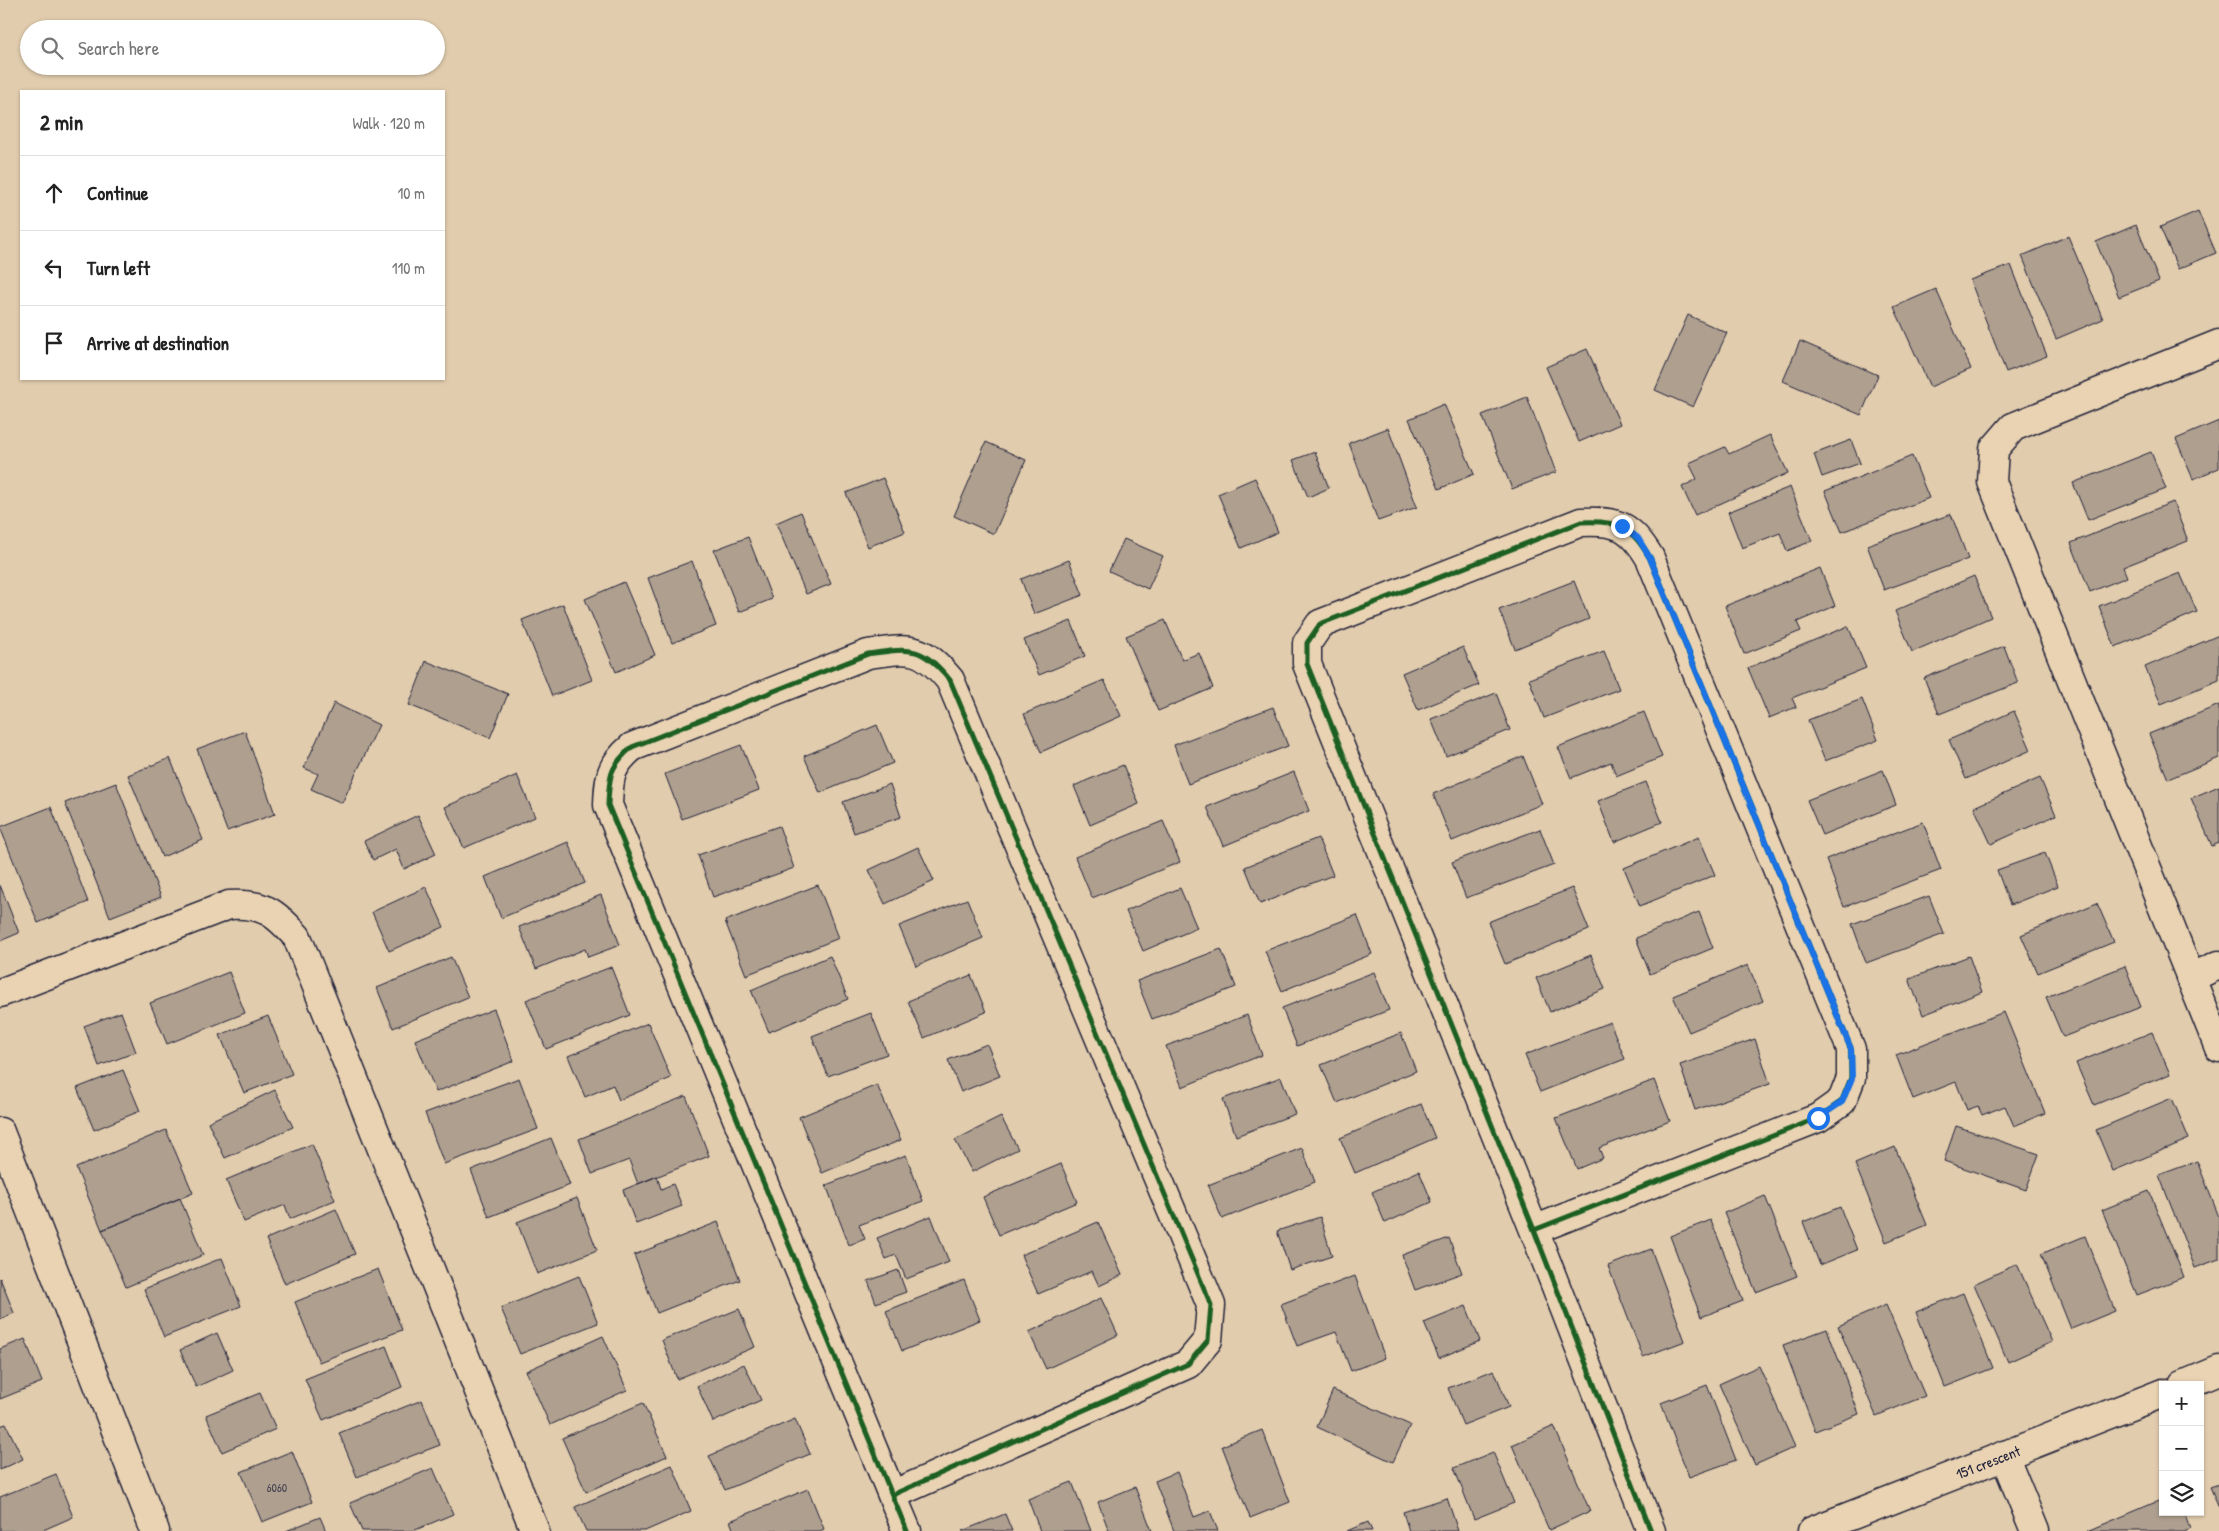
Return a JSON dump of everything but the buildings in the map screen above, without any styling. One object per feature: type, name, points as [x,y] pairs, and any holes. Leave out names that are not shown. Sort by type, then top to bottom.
[{"type":"street","points":[[2219,344],[2012,427],[1994,449],[1992,482],[2219,1048]]},
{"type":"street","points":[[1534,1230],[1818,1118],[1842,1102],[1852,1078],[1851,1049],[1650,558],[1638,538],[1622,526],[1604,521],[1581,522],[1320,624],[1307,643],[1307,664],[1534,1230],[1650,1531]]},
{"type":"street","points":[[892,1495],[1188,1364],[1208,1340],[1211,1305],[950,680],[933,660],[905,649],[868,654],[632,747],[618,759],[608,777],[608,805],[892,1495],[907,1531]]},
{"type":"street","points":[[0,993],[229,904],[263,907],[280,918],[297,937],[535,1531]]},
{"type":"street","points":[[2190,978],[2219,965]]},
{"type":"street","points":[[0,1132],[155,1531]]},
{"type":"street","points":[[2193,1381],[2219,1370]]},
{"type":"street","name":"151 crescent","points":[[1812,1531],[2159,1395]]},
{"type":"street","points":[[2004,1455],[2035,1531]]},
{"type":"cycle path","points":[[1534,1230],[1818,1118],[1842,1101],[1851,1078],[1851,1049],[1650,558],[1630,532],[1622,527],[1605,522],[1581,522],[1320,624],[1307,643],[1307,664],[1534,1230],[1651,1531]]},
{"type":"cycle path","points":[[892,1495],[1188,1364],[1208,1340],[1211,1305],[950,680],[931,660],[905,650],[868,654],[632,747],[619,760],[612,772],[608,805],[892,1495],[907,1531]]},
{"type":"route","points":[[1622,526],[1638,538],[1650,558],[1851,1049],[1852,1078],[1842,1102],[1818,1118]]}]
